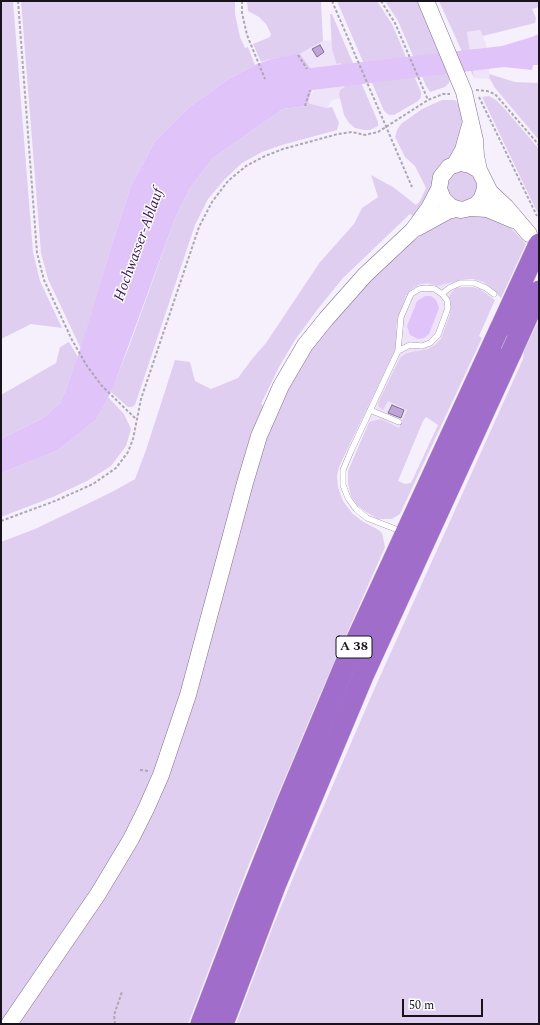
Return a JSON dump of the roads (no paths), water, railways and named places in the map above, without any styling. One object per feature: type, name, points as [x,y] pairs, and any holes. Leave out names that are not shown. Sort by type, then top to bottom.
[{"type":"highway","name":"A 38","points":[[201,1024],[287,803],[344,667],[407,534],[501,327],[529,233]]},
{"type":"highway","name":"A 38","points":[[222,1024],[275,886],[363,676],[539,291]]},
{"type":"main road","points":[[426,1],[471,88],[470,123],[463,150],[455,164]]},
{"type":"main road","points":[[413,230],[448,211],[476,206],[482,198],[485,188],[470,123]]},
{"type":"main road","points":[[9,1024],[98,894],[131,839],[161,775],[188,695],[259,436],[282,386],[306,345],[326,319],[365,275],[413,230],[429,208],[439,189],[441,177],[444,171],[455,164],[460,163],[470,165],[482,177],[490,192],[506,207],[529,233]]},
{"type":"main road","points":[[439,189],[443,199],[451,207],[487,209],[529,233]]},
{"type":"lane","points":[[442,294],[449,288],[460,283],[474,283],[486,288],[494,294]]},
{"type":"lane","points":[[398,351],[410,345],[422,346],[430,343],[438,335],[448,308],[446,300],[442,294],[435,289],[419,289],[411,294],[401,317],[398,351],[343,470],[343,485],[348,498],[356,509],[367,518],[407,534]]},
{"type":"lane","points":[[370,410],[399,422]]},
{"type":"water","name":"Hochwasser-Ablauf","points":[[539,34],[539,65],[533,65],[532,70],[504,67],[312,90],[307,106],[283,109],[213,158],[190,188],[174,221],[113,388],[96,420],[57,451],[1,473],[1,439],[43,418],[60,403],[82,344],[131,186],[155,141],[188,108],[230,78],[255,65],[274,58],[300,54],[310,68],[502,46]]},
{"type":"water","points":[[425,296],[431,296],[436,300],[439,308],[429,334],[424,338],[418,339],[410,335],[407,326],[417,301]]}]
